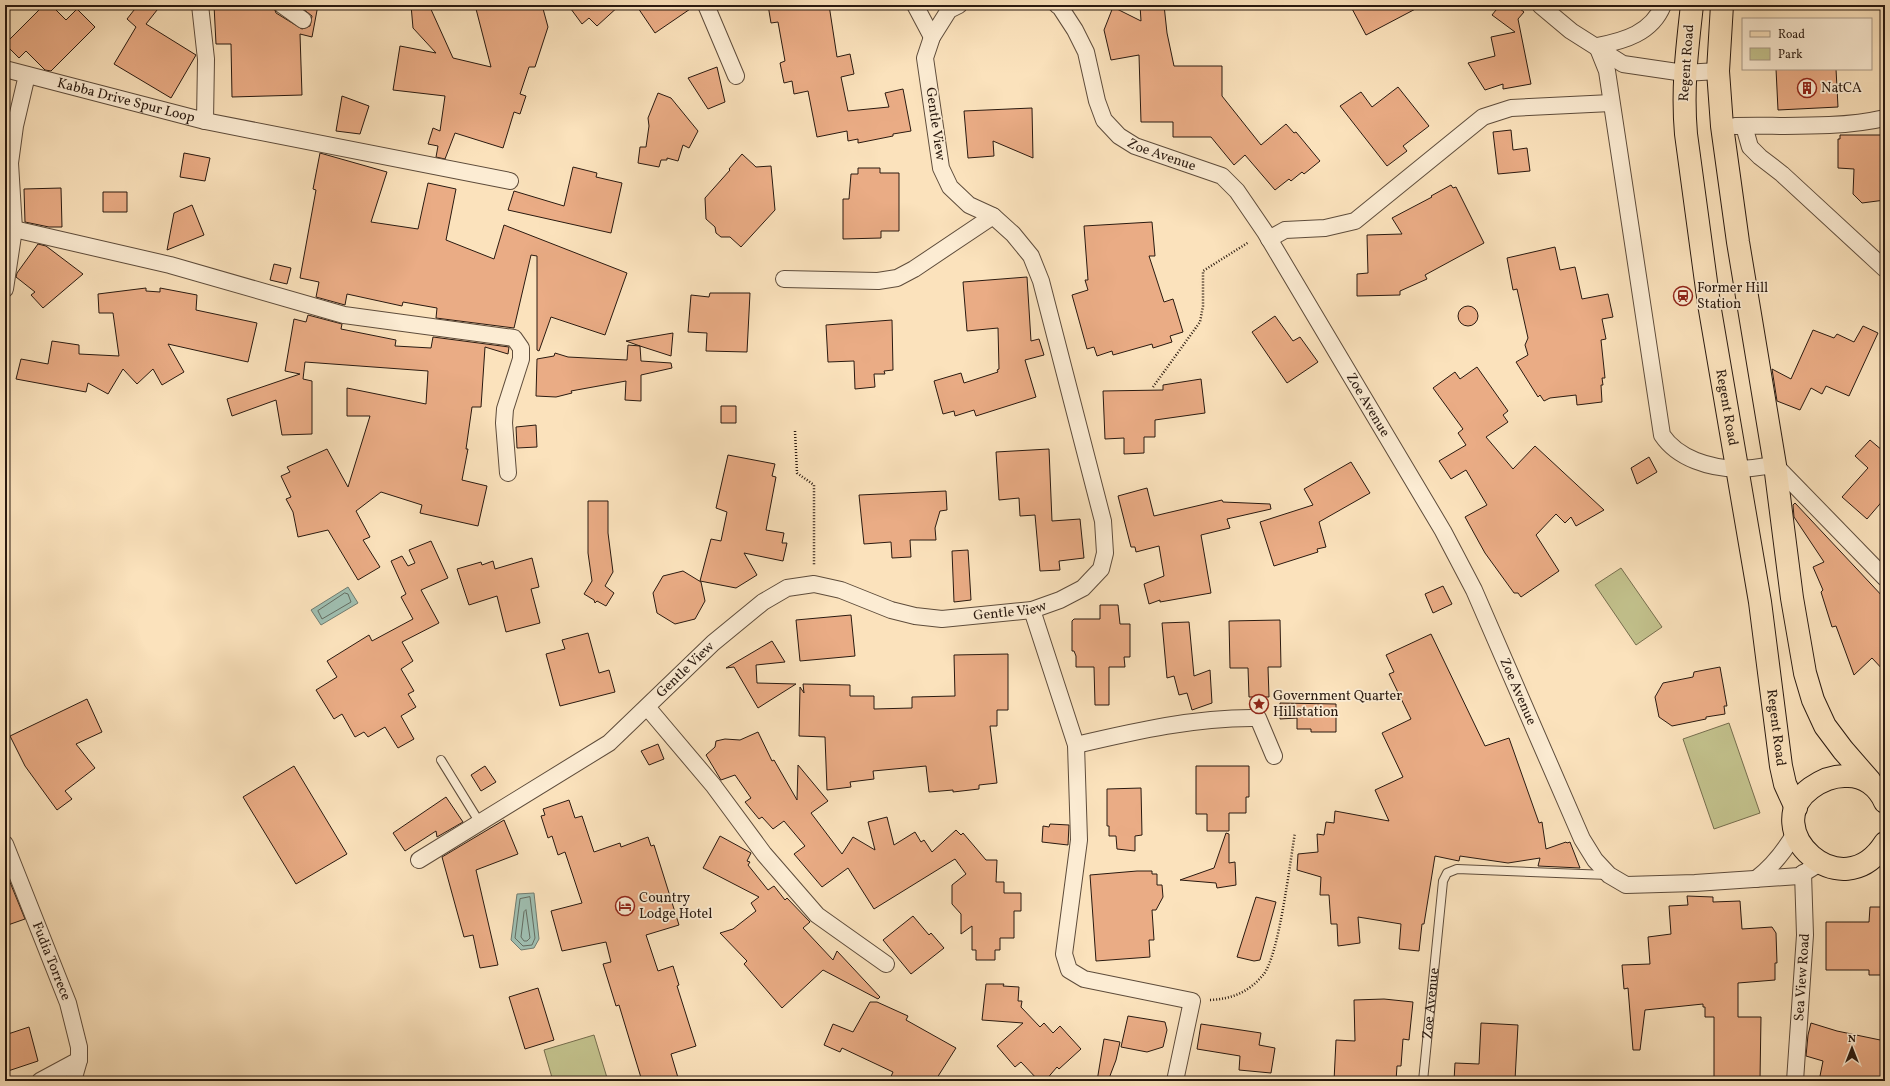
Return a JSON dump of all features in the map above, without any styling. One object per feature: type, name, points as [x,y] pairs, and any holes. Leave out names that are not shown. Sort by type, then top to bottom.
[{"type":"main road","name":"Regent Road","points":[[1692,5],[1684,73],[1683,107],[1686,134],[1709,304],[1760,602],[1781,766],[1785,784],[1796,808]]},
{"type":"main road","points":[[1722,5],[1718,71],[1722,126],[1738,242],[1775,465],[1792,598],[1805,673],[1813,700],[1825,726],[1842,750],[1885,800]]},
{"type":"main road","points":[[1870,781],[1858,776],[1838,775],[1820,782],[1805,793],[1796,808],[1794,833],[1812,868],[1834,868],[1848,870],[1885,868]]},
{"type":"main road","points":[[1848,870],[1872,859],[1878,854],[1885,843]]},
{"type":"street","name":"Kabba Drive Spur Loop","points":[[5,69],[205,120],[206,59],[200,5]]},
{"type":"street","points":[[282,5],[303,20]]},
{"type":"street","points":[[706,5],[736,76]]},
{"type":"street","points":[[915,5],[932,37],[949,10],[958,5]]},
{"type":"street","name":"Zoe Avenue","points":[[1057,5],[1060,7],[1075,30],[1086,52],[1097,100],[1104,120],[1119,136],[1135,146],[1222,176],[1237,191],[1267,236],[1443,531],[1474,590],[1582,839],[1594,860],[1609,875],[1626,885],[1694,883],[1799,876],[1812,868]]},
{"type":"street","points":[[1540,5],[1571,31],[1597,46],[1623,64],[1684,73],[1718,71]]},
{"type":"street","points":[[1597,46],[1620,42],[1643,32],[1661,11],[1663,5]]},
{"type":"street","name":"Gentle View","points":[[419,860],[609,743],[714,643],[763,602],[787,588],[814,584],[841,590],[891,610],[915,616],[942,619],[1032,610],[1060,600],[1083,588],[1101,569],[1105,554],[1103,521],[1041,281],[1031,256],[1014,234],[993,216],[969,205],[950,187],[941,168],[925,58],[932,37]]},
{"type":"street","points":[[1597,46],[1607,71],[1662,435],[1670,447],[1687,458],[1712,465],[1738,469],[1775,465],[1885,578]]},
{"type":"street","points":[[5,289],[14,229],[10,163],[15,126],[27,75]]},
{"type":"street","points":[[1267,236],[1285,230],[1325,228],[1355,221],[1483,118],[1511,108],[1611,103]]},
{"type":"street","points":[[1722,126],[1832,124],[1868,122],[1885,118]]},
{"type":"street","points":[[205,120],[510,181]]},
{"type":"street","points":[[1744,126],[1750,147],[1782,174],[1885,269]]},
{"type":"street","points":[[784,279],[878,281],[897,278],[914,270],[993,216]]},
{"type":"street","points":[[14,229],[170,265],[344,315],[514,338],[521,348],[521,359],[505,409],[504,423],[508,473]]},
{"type":"street","points":[[1032,610],[1076,744],[1079,840],[1064,954],[1068,970],[1084,979],[1192,1001],[1176,1081]]},
{"type":"street","points":[[647,707],[713,785],[764,854],[816,915],[886,964]]},
{"type":"street","points":[[1076,744],[1171,724],[1227,718],[1258,718],[1274,756]]},
{"type":"street","points":[[1756,879],[1772,866],[1785,850],[1794,833]]},
{"type":"street","name":"Fudia Torrece","points":[[5,844],[68,1003],[79,1047],[79,1060],[73,1081]]},
{"type":"street","name":"Sea View Road","points":[[1795,1081],[1805,934],[1812,868]]},
{"type":"street","points":[[40,1081],[79,1060]]},
{"type":"lane","points":[[441,760],[480,823]]},
{"type":"lane","name":"Zoe Avenue","points":[[1422,1081],[1443,881],[1447,873],[1457,869],[1609,875]]},
{"type":"path","points":[[1153,386],[1200,322],[1203,306],[1203,271],[1267,236]]},
{"type":"path","points":[[795,431],[797,473],[814,485],[814,584]]},
{"type":"path","points":[[1192,1001],[1226,999],[1244,992],[1264,974],[1276,945],[1294,833]]},
{"type":"green space","points":[[1621,568],[1662,627],[1636,645],[1595,585]]},
{"type":"green space","points":[[1729,723],[1760,813],[1714,829],[1683,739]]},
{"type":"green space","points":[[594,1035],[608,1081],[553,1081],[544,1050]]},
{"type":"water","points":[[348,587],[358,603],[321,625],[311,610]]},
{"type":"water","points":[[534,893],[539,939],[534,948],[521,950],[511,940],[517,894]]},
{"type":"building","points":[[44,5],[51,5],[66,20],[77,9],[95,27],[51,71],[45,70],[26,51],[19,58],[5,44]]},
{"type":"building","points":[[138,5],[161,5],[146,24],[196,55],[171,98],[114,64],[136,27],[127,19]]},
{"type":"building","points":[[214,5],[273,5],[276,13],[302,29],[310,26],[312,16],[298,5],[318,5],[312,37],[300,34],[302,95],[232,97],[231,44],[216,44]]},
{"type":"building","points":[[411,5],[429,5],[453,58],[491,67],[475,5],[542,5],[548,27],[535,67],[529,67],[520,94],[526,96],[520,114],[514,112],[503,148],[455,133],[445,159],[436,157],[438,146],[428,144],[433,128],[440,131],[445,96],[393,90],[400,46],[436,53],[413,28]]},
{"type":"building","points":[[568,5],[620,5],[597,26],[589,18],[582,24]]},
{"type":"building","points":[[636,5],[696,5],[655,33]]},
{"type":"building","points":[[768,5],[829,5],[837,57],[850,54],[854,74],[841,77],[848,111],[889,107],[885,93],[903,89],[911,131],[858,143],[858,139],[848,141],[847,131],[817,137],[808,91],[794,94],[792,81],[784,83],[780,63],[785,61],[778,22],[771,23]]},
{"type":"building","points":[[1140,5],[1164,5],[1167,33],[1174,66],[1222,66],[1222,96],[1261,145],[1286,124],[1294,133],[1296,132],[1320,161],[1304,174],[1302,172],[1291,181],[1289,179],[1275,190],[1245,155],[1234,165],[1211,137],[1173,137],[1173,122],[1141,122],[1139,55],[1111,60],[1104,30],[1113,7],[1141,21]]},
{"type":"building","points":[[1350,5],[1423,5],[1366,35]]},
{"type":"building","points":[[1500,5],[1515,5],[1524,12],[1518,19],[1531,84],[1503,89],[1503,84],[1485,90],[1468,63],[1495,56],[1491,37],[1515,32],[1492,15]]},
{"type":"building","points":[[717,67],[725,102],[708,109],[688,78]]},
{"type":"building","name":"NatCA","points":[[1776,70],[1836,70],[1838,107],[1778,110]]},
{"type":"building","points":[[1398,87],[1429,126],[1403,146],[1407,151],[1387,166],[1340,106],[1361,92],[1372,107]]},
{"type":"building","points":[[658,93],[671,98],[698,131],[689,148],[683,145],[678,161],[667,158],[667,160],[661,160],[659,167],[638,163],[640,147],[646,147],[649,126],[648,118]]},
{"type":"building","points":[[342,96],[369,106],[360,134],[336,131]]},
{"type":"building","points":[[1032,108],[1033,158],[993,141],[994,156],[968,158],[964,111]]},
{"type":"building","points":[[1511,130],[1513,150],[1527,148],[1530,171],[1498,174],[1493,132]]},
{"type":"building","points":[[1840,135],[1885,135],[1885,200],[1862,203],[1853,194],[1854,169],[1838,168],[1838,139],[1840,139]]},
{"type":"building","points":[[184,153],[210,158],[205,181],[180,177]]},
{"type":"building","points":[[320,153],[387,172],[371,222],[418,229],[428,183],[456,189],[446,240],[494,259],[504,225],[627,273],[605,335],[551,317],[539,351],[537,350],[537,256],[531,255],[514,328],[436,318],[437,308],[403,302],[402,306],[347,294],[345,305],[316,297],[319,282],[300,278],[316,190],[313,189]]},
{"type":"building","points":[[742,154],[756,167],[771,166],[775,210],[741,247],[730,237],[721,237],[716,233],[715,227],[706,219],[705,198]]},
{"type":"building","points":[[573,167],[597,173],[596,177],[622,183],[611,233],[508,210],[514,191],[564,206]]},
{"type":"building","points":[[858,168],[880,168],[880,173],[899,173],[899,231],[881,231],[881,238],[843,239],[843,199],[849,199],[851,174],[858,174]]},
{"type":"building","points":[[1451,185],[1453,188],[1456,187],[1484,243],[1425,275],[1427,279],[1400,291],[1400,295],[1357,296],[1357,274],[1368,273],[1367,235],[1402,234],[1392,218]]},
{"type":"building","points":[[61,188],[62,227],[49,227],[25,222],[24,189]]},
{"type":"building","points":[[103,192],[127,192],[127,212],[103,212]]},
{"type":"building","points":[[192,205],[204,235],[167,250],[174,213]]},
{"type":"building","points":[[1152,222],[1155,256],[1149,256],[1164,302],[1173,299],[1183,332],[1170,336],[1172,342],[1153,348],[1152,344],[1113,355],[1112,351],[1097,356],[1094,347],[1087,349],[1072,295],[1088,290],[1085,280],[1088,280],[1084,226]]},
{"type":"building","points":[[38,244],[46,246],[83,274],[43,308],[31,295],[35,292],[16,277],[17,273]]},
{"type":"building","points":[[1555,247],[1560,270],[1575,267],[1582,299],[1608,294],[1613,317],[1602,319],[1606,339],[1601,340],[1605,378],[1602,378],[1603,385],[1601,385],[1602,402],[1577,405],[1576,395],[1550,398],[1544,401],[1540,395],[1538,397],[1516,362],[1528,355],[1525,345],[1528,338],[1517,289],[1513,290],[1507,258]]},
{"type":"building","points":[[274,264],[291,268],[287,284],[270,280]]},
{"type":"building","points":[[1027,277],[1031,341],[1039,339],[1044,355],[1025,360],[1036,397],[976,416],[974,410],[955,416],[954,411],[943,414],[934,381],[961,373],[964,383],[998,372],[997,370],[999,369],[998,328],[967,331],[963,282]]},
{"type":"building","points":[[146,288],[146,291],[160,292],[160,288],[197,295],[196,310],[257,323],[248,362],[168,344],[184,372],[162,385],[153,369],[137,384],[123,369],[108,394],[88,383],[86,392],[16,379],[21,359],[48,364],[52,341],[79,345],[79,354],[119,356],[113,313],[99,313],[98,294]]},
{"type":"building","points":[[710,293],[750,293],[747,352],[706,351],[707,333],[688,332],[691,295],[709,297]]},
{"type":"building","points":[[1468,306],[1475,309],[1478,316],[1475,323],[1468,326],[1461,323],[1458,316],[1461,309]]},
{"type":"building","points":[[308,315],[342,324],[341,329],[396,340],[395,346],[431,348],[433,337],[509,347],[508,354],[485,347],[481,407],[472,407],[466,449],[468,449],[462,480],[487,486],[478,526],[420,513],[422,505],[381,492],[356,511],[370,537],[363,540],[380,567],[358,580],[328,530],[298,537],[293,512],[286,499],[291,497],[281,476],[290,472],[287,467],[327,449],[348,487],[370,416],[347,416],[347,388],[426,404],[428,371],[305,362],[303,379],[312,381],[312,434],[282,435],[276,400],[232,416],[227,399],[300,374],[285,371],[294,319],[306,322]]},
{"type":"building","points":[[1275,316],[1293,341],[1300,337],[1318,362],[1287,383],[1252,332]]},
{"type":"building","points":[[892,320],[893,370],[884,371],[885,374],[874,374],[875,387],[855,389],[854,361],[828,362],[826,325]]},
{"type":"building","points":[[1863,326],[1878,333],[1849,396],[1826,386],[1822,394],[1811,388],[1800,410],[1777,401],[1772,369],[1791,379],[1813,330],[1834,338],[1837,334],[1854,342]]},
{"type":"building","points":[[673,333],[671,356],[626,341]]},
{"type":"building","points":[[628,345],[640,346],[641,361],[671,363],[672,368],[641,375],[641,401],[625,400],[626,381],[571,391],[572,393],[556,397],[536,396],[537,359],[554,356],[555,353],[568,357],[627,360]]},
{"type":"building","points":[[1477,367],[1508,411],[1503,415],[1508,422],[1486,437],[1513,469],[1535,446],[1604,510],[1576,526],[1571,517],[1565,523],[1556,514],[1536,535],[1559,571],[1521,597],[1518,593],[1514,593],[1485,553],[1465,517],[1487,505],[1466,470],[1451,479],[1439,461],[1466,445],[1458,433],[1463,429],[1433,388],[1455,372],[1460,379]]},
{"type":"building","points":[[1201,379],[1205,413],[1155,420],[1155,437],[1144,437],[1144,453],[1124,454],[1124,438],[1105,439],[1103,391],[1163,390],[1163,385]]},
{"type":"building","points":[[721,406],[736,406],[736,423],[721,423]]},
{"type":"building","points":[[536,425],[537,447],[517,448],[516,427]]},
{"type":"building","points":[[1870,440],[1883,451],[1885,449],[1885,498],[1867,519],[1842,497],[1868,468],[1855,456]]},
{"type":"building","points":[[1049,449],[1052,521],[1080,519],[1084,558],[1059,561],[1060,570],[1040,571],[1035,515],[1020,516],[1019,498],[999,500],[996,452]]},
{"type":"building","points":[[728,455],[775,464],[772,476],[776,477],[766,530],[784,533],[782,543],[787,543],[783,561],[744,553],[757,575],[736,588],[700,581],[711,539],[721,541],[727,512],[716,508]]},
{"type":"building","points":[[1649,457],[1657,472],[1637,484],[1631,468]]},
{"type":"building","points":[[1351,462],[1370,493],[1319,522],[1326,547],[1317,549],[1318,552],[1274,566],[1260,522],[1313,505],[1304,489]]},
{"type":"building","points":[[1147,488],[1154,516],[1222,500],[1223,502],[1270,504],[1271,509],[1227,519],[1230,528],[1201,535],[1211,593],[1160,602],[1160,600],[1149,604],[1144,584],[1164,576],[1159,546],[1136,552],[1135,547],[1131,547],[1118,496]]},
{"type":"building","points":[[946,491],[947,510],[940,511],[935,528],[936,540],[910,540],[911,557],[892,558],[891,542],[864,544],[859,495]]},
{"type":"building","points":[[588,501],[608,501],[608,533],[613,572],[605,586],[614,593],[606,606],[597,601],[595,603],[594,600],[584,594],[592,581],[588,553]]},
{"type":"building","points":[[1795,503],[1885,599],[1885,672],[1872,658],[1854,675],[1836,626],[1832,627],[1821,592],[1823,590],[1813,567],[1824,562],[1794,517],[1793,505]]},
{"type":"building","points":[[431,541],[448,578],[421,590],[439,623],[402,642],[413,661],[401,669],[414,691],[408,694],[416,707],[401,716],[414,739],[398,748],[385,727],[368,737],[364,732],[355,737],[342,714],[334,719],[316,690],[337,677],[327,661],[369,635],[372,641],[413,619],[401,597],[406,594],[391,561],[402,556],[408,566],[415,563],[409,550]]},
{"type":"building","points":[[968,550],[971,600],[954,602],[952,551]]},
{"type":"building","points":[[532,558],[539,587],[531,589],[540,623],[506,632],[497,596],[469,605],[457,569],[481,562],[482,565],[493,561],[495,569]]},
{"type":"building","points":[[683,571],[701,582],[705,601],[695,619],[675,624],[657,613],[653,593],[663,576]]},
{"type":"building","points":[[1443,586],[1452,604],[1433,613],[1425,594]]},
{"type":"building","points":[[1100,605],[1118,605],[1120,624],[1130,624],[1130,657],[1124,657],[1125,667],[1109,667],[1109,705],[1095,705],[1094,667],[1076,667],[1076,656],[1074,651],[1072,651],[1072,621],[1074,619],[1100,619]]},
{"type":"building","points":[[851,615],[855,656],[800,661],[796,620]]},
{"type":"building","points":[[1280,620],[1281,667],[1268,667],[1269,697],[1249,697],[1248,668],[1230,668],[1229,621]]},
{"type":"building","points":[[1189,622],[1194,676],[1210,670],[1212,703],[1192,710],[1187,693],[1179,695],[1174,676],[1167,678],[1162,623]]},
{"type":"building","points":[[588,633],[599,673],[609,670],[615,692],[560,706],[546,654],[565,649],[562,640]]},
{"type":"building","points":[[1431,634],[1485,746],[1509,738],[1539,823],[1542,822],[1546,849],[1570,842],[1580,868],[1538,866],[1540,858],[1508,863],[1460,856],[1459,861],[1435,856],[1424,924],[1422,924],[1419,951],[1399,949],[1401,924],[1358,917],[1360,943],[1338,946],[1337,924],[1331,924],[1329,895],[1320,895],[1321,877],[1297,870],[1298,854],[1318,852],[1317,834],[1324,835],[1326,822],[1334,823],[1335,811],[1389,821],[1375,790],[1403,777],[1382,733],[1411,719],[1389,674],[1394,672],[1386,655]]},
{"type":"building","points":[[772,641],[785,662],[756,665],[757,683],[796,684],[758,708],[734,667],[726,668]]},
{"type":"building","points":[[1008,654],[1008,710],[997,710],[997,726],[990,726],[997,783],[979,785],[979,789],[953,792],[953,790],[929,792],[926,766],[873,771],[874,779],[850,782],[851,787],[827,790],[825,737],[799,736],[800,687],[804,693],[803,684],[850,685],[850,696],[874,696],[874,709],[912,708],[912,697],[955,696],[954,655]]},
{"type":"building","points":[[1720,667],[1727,706],[1724,706],[1725,714],[1706,717],[1706,719],[1672,726],[1659,717],[1655,697],[1663,683],[1693,677],[1694,672]]},
{"type":"building","points":[[87,699],[102,732],[76,744],[95,768],[65,791],[72,799],[57,810],[25,766],[10,736]]},
{"type":"building","points":[[1280,703],[1336,704],[1336,732],[1311,732],[1311,729],[1297,729],[1297,718],[1280,719]]},
{"type":"building","points":[[758,732],[772,761],[774,760],[797,800],[798,765],[828,801],[811,813],[842,854],[853,837],[875,850],[868,822],[887,817],[894,845],[915,832],[921,842],[924,840],[932,852],[956,830],[961,835],[963,833],[986,860],[997,860],[996,882],[1004,882],[1004,893],[1021,893],[1021,911],[1014,911],[1014,938],[1000,938],[1000,950],[995,950],[995,960],[976,960],[976,950],[972,950],[972,926],[961,934],[961,914],[952,904],[952,885],[966,874],[955,859],[874,909],[848,868],[822,887],[794,854],[805,846],[784,821],[773,829],[762,817],[759,819],[745,802],[751,798],[735,775],[721,780],[706,755],[715,747],[716,741],[725,739],[740,740]]},
{"type":"building","points":[[658,744],[664,759],[649,765],[641,751]]},
{"type":"building","points":[[294,766],[347,854],[296,884],[243,797]]},
{"type":"building","points":[[485,766],[496,782],[481,791],[471,775]]},
{"type":"building","points":[[1196,766],[1249,766],[1249,797],[1246,797],[1246,813],[1229,813],[1229,831],[1207,831],[1207,814],[1196,814]]},
{"type":"building","points":[[1141,788],[1142,835],[1135,836],[1135,851],[1117,849],[1116,836],[1109,836],[1109,826],[1107,826],[1107,789]]},
{"type":"building","points":[[446,797],[463,822],[437,837],[436,831],[405,851],[393,833]]},
{"type":"building","points":[[569,800],[575,818],[582,816],[594,852],[620,843],[621,847],[648,837],[651,846],[654,845],[679,925],[646,935],[658,971],[673,966],[679,985],[677,986],[696,1046],[671,1054],[679,1081],[642,1081],[619,1005],[616,1006],[603,964],[611,962],[606,942],[562,951],[551,911],[582,903],[565,852],[558,855],[552,836],[548,838],[541,816],[545,815],[543,809]]},
{"type":"building","points":[[504,820],[518,854],[476,870],[498,965],[480,968],[473,935],[464,937],[442,857]]},
{"type":"building","points":[[1050,824],[1069,825],[1068,845],[1042,842],[1043,826],[1049,827]]},
{"type":"building","points":[[1226,833],[1229,834],[1229,863],[1235,862],[1236,885],[1217,888],[1216,883],[1180,880],[1214,868]]},
{"type":"building","points":[[720,836],[751,853],[747,861],[750,862],[748,865],[768,890],[774,886],[785,900],[787,898],[810,922],[803,928],[833,960],[837,951],[880,997],[878,999],[823,970],[782,1008],[744,964],[747,961],[720,933],[733,929],[756,911],[751,903],[759,897],[703,868]]},
{"type":"building","points":[[5,870],[25,919],[5,926]]},
{"type":"building","points":[[1152,871],[1152,874],[1157,874],[1157,885],[1162,885],[1163,897],[1156,910],[1152,910],[1154,940],[1149,940],[1150,957],[1096,961],[1090,875]]},
{"type":"building","points":[[1687,896],[1713,897],[1713,902],[1740,901],[1742,929],[1772,927],[1776,933],[1777,963],[1775,963],[1775,980],[1738,983],[1738,1017],[1761,1017],[1760,1079],[1714,1079],[1714,1017],[1705,1017],[1705,1007],[1703,1007],[1703,1004],[1645,1010],[1640,1050],[1633,1050],[1628,988],[1624,989],[1622,965],[1650,964],[1648,937],[1671,934],[1669,906],[1688,905]]},
{"type":"building","points":[[1256,897],[1276,902],[1260,960],[1254,961],[1237,957]]},
{"type":"building","points":[[1870,907],[1885,907],[1885,975],[1869,975],[1869,970],[1826,970],[1826,922],[1869,922]]},
{"type":"building","points":[[913,916],[929,935],[931,933],[944,948],[911,974],[883,940]]},
{"type":"building","points":[[986,984],[1004,984],[1003,986],[1019,987],[1018,1001],[1022,1001],[1021,1007],[1040,1027],[1044,1023],[1053,1033],[1060,1026],[1081,1049],[1059,1069],[1057,1067],[1045,1081],[1039,1081],[1021,1062],[1015,1067],[997,1046],[1023,1023],[982,1020]]},
{"type":"building","points":[[538,988],[554,1040],[525,1049],[509,997]]},
{"type":"building","points":[[1384,999],[1413,1002],[1409,1040],[1403,1039],[1401,1066],[1397,1066],[1396,1081],[1334,1081],[1336,1040],[1355,1041],[1354,1000]]},
{"type":"building","points":[[870,1002],[877,1002],[908,1016],[906,1020],[956,1048],[935,1081],[889,1081],[893,1072],[842,1048],[840,1052],[824,1045],[833,1024],[853,1032]]},
{"type":"building","points":[[1128,1016],[1165,1022],[1167,1030],[1163,1047],[1147,1052],[1121,1047]]},
{"type":"building","points":[[1481,1023],[1518,1025],[1515,1080],[1454,1081],[1455,1063],[1479,1064]]},
{"type":"building","points":[[1811,1023],[1837,1031],[1885,1041],[1885,1081],[1819,1081],[1823,1061],[1806,1056]]},
{"type":"building","points":[[1201,1024],[1261,1033],[1259,1045],[1275,1048],[1271,1073],[1239,1070],[1240,1056],[1197,1049]]},
{"type":"building","points":[[29,1027],[38,1061],[5,1072],[5,1035]]},
{"type":"building","points":[[1104,1039],[1120,1042],[1116,1060],[1108,1081],[1097,1081]]},
{"type":"place","name":"NatCA","points":[[1807,88]]},
{"type":"place","name":"Former Hill Station","points":[[1683,296]]},
{"type":"place","name":"Government Quarter Hillstation","points":[[1259,704]]},
{"type":"place","name":"Country Lodge Hotel","points":[[625,906]]}]
